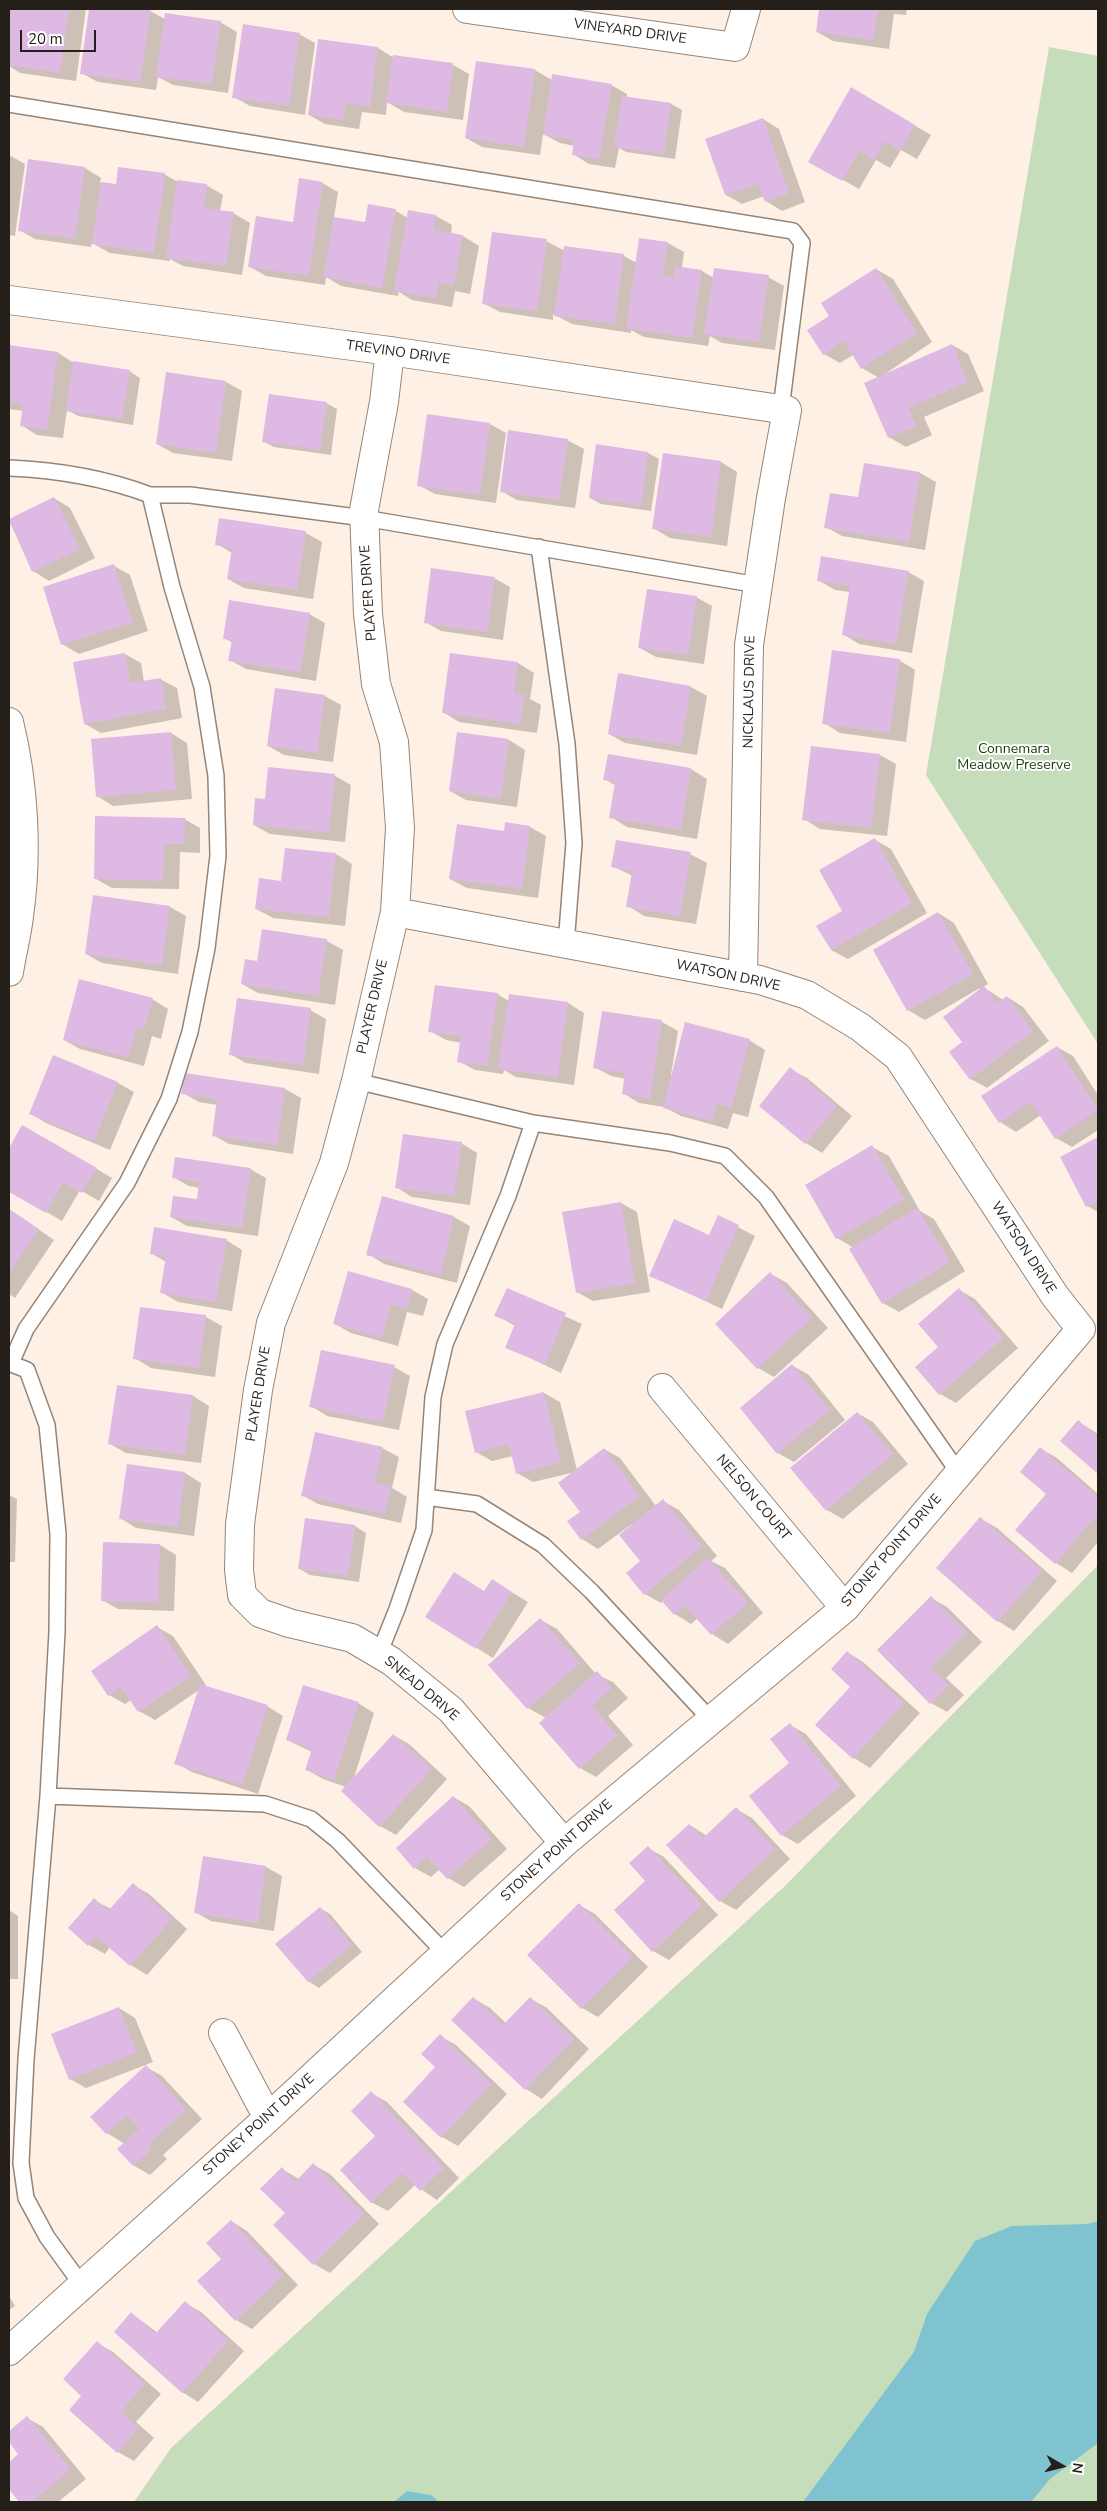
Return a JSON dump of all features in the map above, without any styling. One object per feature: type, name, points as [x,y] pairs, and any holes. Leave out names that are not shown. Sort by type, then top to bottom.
[{"type":"street","name":"VINEYARD DRIVE","points":[[467,9],[580,17],[735,47],[746,9]]},
{"type":"street","name":"TREVINO DRIVE","points":[[9,300],[390,351],[784,409]]},
{"type":"street","name":"PLAYER DRIVE","points":[[289,1623],[260,1613],[242,1595],[239,1570],[240,1524],[258,1390],[271,1324],[334,1163],[356,1081],[395,912],[400,828],[395,752],[376,684],[368,614],[364,518],[390,351]]},
{"type":"street","name":"NICKLAUS DRIVE","points":[[743,978],[749,645],[784,409]]},
{"type":"street","points":[[9,722],[16,751],[24,838],[20,915],[9,972]]},
{"type":"street","name":"WATSON DRIVE","points":[[395,912],[760,980],[807,995],[860,1027],[898,1058],[1055,1296],[1081,1329]]},
{"type":"street","name":"STONEY POINT DRIVE","points":[[9,2351],[268,2118],[564,1843],[845,1608],[1081,1329]]},
{"type":"street","name":"NELSON COURT","points":[[662,1388],[845,1608]]},
{"type":"street","name":"SNEAD DRIVE","points":[[289,1623],[352,1638],[391,1661],[451,1710],[564,1843]]},
{"type":"street","points":[[223,2033],[268,2118]]},
{"type":"lane","points":[[9,104],[793,231],[802,243],[784,409]]},
{"type":"lane","points":[[9,468],[45,470],[109,481],[150,495],[190,495],[364,518],[758,585]]},
{"type":"lane","points":[[82,2285],[48,2237],[26,2198],[21,2163],[26,2059],[48,1796],[57,1632],[58,1534],[47,1425],[27,1370],[10,1363],[26,1328],[127,1183],[168,1099],[190,1032],[207,948],[218,856],[216,776],[202,687],[172,587],[150,495]]},
{"type":"lane","points":[[539,547],[567,744],[574,833],[566,944]]},
{"type":"lane","points":[[356,1081],[533,1123],[670,1143],[725,1156],[766,1197],[959,1473]]},
{"type":"lane","points":[[379,1654],[397,1609],[424,1530],[433,1397],[445,1344],[508,1196],[533,1123]]},
{"type":"lane","points":[[426,1497],[477,1504],[543,1545],[592,1592],[711,1720]]},
{"type":"lane","points":[[48,1796],[265,1804],[310,1819],[338,1841],[445,1953]]},
{"type":"green space","name":"Connemara Meadow Preserve","points":[[1049,47],[1098,56],[1098,1044],[926,775]]},
{"type":"green space","points":[[1098,1565],[1098,2502],[134,2502],[171,2448],[786,1885]]},
{"type":"water","points":[[1098,2221],[1098,2443],[1050,2479],[1031,2502],[803,2502],[914,2352],[927,2314],[975,2241],[1012,2226],[1088,2224]]},
{"type":"water","points":[[407,2491],[431,2495],[439,2502],[394,2502]]},
{"type":"building","points":[[11,9],[69,9],[60,73],[9,65]]},
{"type":"building","points":[[89,9],[151,9],[140,82],[80,74]]},
{"type":"building","points":[[819,9],[878,9],[873,40],[816,32]]},
{"type":"building","points":[[165,13],[221,21],[212,84],[156,77]]},
{"type":"building","points":[[243,24],[300,33],[289,106],[232,98]]},
{"type":"building","points":[[318,39],[378,47],[370,107],[346,103],[343,120],[308,115]]},
{"type":"building","points":[[393,55],[453,63],[447,112],[386,103]]},
{"type":"building","points":[[476,61],[535,69],[524,147],[465,138]]},
{"type":"building","points":[[552,74],[612,84],[599,159],[572,155],[574,140],[543,135]]},
{"type":"building","points":[[851,87],[915,125],[900,151],[884,141],[874,160],[859,151],[842,181],[808,162]]},
{"type":"building","points":[[622,96],[671,103],[664,154],[614,147]]},
{"type":"building","points":[[763,118],[789,193],[765,202],[758,184],[725,195],[705,139]]},
{"type":"building","points":[[28,159],[85,167],[75,239],[18,231]]},
{"type":"building","points":[[118,167],[165,173],[154,253],[92,244],[101,182],[116,184]]},
{"type":"building","points":[[299,178],[323,182],[309,276],[248,267],[256,216],[293,222]]},
{"type":"building","points":[[177,180],[207,184],[204,208],[234,212],[226,266],[166,258]]},
{"type":"building","points":[[368,204],[396,209],[382,288],[323,277],[334,217],[365,222]]},
{"type":"building","points":[[408,210],[436,215],[434,230],[463,235],[454,285],[439,283],[436,298],[394,291]]},
{"type":"building","points":[[492,232],[547,239],[537,311],[482,304]]},
{"type":"building","points":[[639,238],[668,242],[663,276],[674,278],[675,266],[702,270],[692,338],[626,328]]},
{"type":"building","points":[[564,246],[624,254],[615,324],[554,316]]},
{"type":"building","points":[[714,268],[769,275],[759,342],[704,334]]},
{"type":"building","points":[[876,268],[917,333],[861,369],[844,341],[823,355],[807,330],[829,316],[821,303]]},
{"type":"building","points":[[952,344],[968,382],[908,408],[917,426],[888,438],[864,383]]},
{"type":"building","points":[[9,345],[58,352],[47,430],[20,426],[23,404],[9,402]]},
{"type":"building","points":[[73,361],[130,370],[122,419],[66,411]]},
{"type":"building","points":[[166,372],[226,381],[216,453],[156,444]]},
{"type":"building","points":[[269,394],[327,402],[320,450],[262,442]]},
{"type":"building","points":[[427,414],[490,423],[480,495],[417,486]]},
{"type":"building","points":[[508,430],[568,439],[559,500],[500,492]]},
{"type":"building","points":[[596,444],[648,452],[641,506],[589,498]]},
{"type":"building","points":[[663,453],[721,461],[711,537],[652,529]]},
{"type":"building","points":[[864,463],[920,472],[909,542],[824,528],[830,493],[858,497]]},
{"type":"building","points":[[54,497],[80,549],[32,572],[9,519]]},
{"type":"building","points":[[219,518],[306,531],[297,590],[227,579],[232,548],[215,545]]},
{"type":"building","points":[[821,556],[909,571],[896,644],[842,635],[850,586],[817,581]]},
{"type":"building","points":[[114,564],[133,622],[61,645],[43,587]]},
{"type":"building","points":[[431,568],[495,577],[487,632],[424,623]]},
{"type":"building","points":[[647,589],[697,596],[688,655],[638,648]]},
{"type":"building","points":[[229,600],[310,613],[300,672],[228,661],[232,640],[223,639]]},
{"type":"building","points":[[832,650],[900,659],[890,733],[822,724]]},
{"type":"building","points":[[125,653],[130,683],[161,678],[166,709],[84,724],[73,662]]},
{"type":"building","points":[[450,653],[518,662],[514,693],[525,695],[521,724],[442,713]]},
{"type":"building","points":[[618,673],[691,686],[681,746],[608,734]]},
{"type":"building","points":[[275,688],[325,695],[317,753],[267,746]]},
{"type":"building","points":[[171,732],[176,790],[96,797],[91,739]]},
{"type":"building","points":[[457,732],[509,739],[501,799],[449,791]]},
{"type":"building","points":[[811,746],[880,754],[871,828],[802,820]]},
{"type":"building","points":[[608,754],[691,768],[681,830],[609,818],[615,782],[603,780]]},
{"type":"building","points":[[268,767],[335,774],[329,833],[253,825],[255,798],[265,799]]},
{"type":"building","points":[[95,816],[185,818],[184,844],[164,844],[163,881],[94,879]]},
{"type":"building","points":[[505,822],[530,826],[522,889],[449,879],[457,824],[504,831]]},
{"type":"building","points":[[875,838],[912,904],[831,950],[816,926],[842,911],[819,870]]},
{"type":"building","points":[[616,840],[691,852],[680,916],[626,907],[632,871],[611,867]]},
{"type":"building","points":[[285,848],[336,853],[329,917],[255,909],[259,878],[281,881]]},
{"type":"building","points":[[93,895],[170,906],[162,965],[85,954]]},
{"type":"building","points":[[938,912],[973,974],[907,1011],[873,950]]},
{"type":"building","points":[[262,929],[327,939],[318,996],[241,984],[245,959],[257,961]]},
{"type":"building","points":[[79,979],[153,998],[144,1030],[136,1028],[128,1058],[63,1040]]},
{"type":"building","points":[[435,985],[498,993],[487,1066],[457,1062],[461,1036],[428,1032]]},
{"type":"building","points":[[984,986],[997,1003],[1007,996],[1033,1031],[970,1080],[949,1052],[962,1042],[943,1017]]},
{"type":"building","points":[[509,994],[568,1002],[558,1077],[498,1069]]},
{"type":"building","points":[[237,998],[311,1008],[303,1065],[229,1055]]},
{"type":"building","points":[[602,1011],[662,1020],[650,1099],[622,1094],[625,1073],[593,1068]]},
{"type":"building","points":[[685,1022],[750,1039],[731,1108],[717,1104],[712,1121],[663,1108]]},
{"type":"building","points":[[1057,1046],[1098,1110],[1055,1139],[1031,1102],[999,1123],[981,1096]]},
{"type":"building","points":[[53,1055],[118,1082],[94,1141],[29,1114]]},
{"type":"building","points":[[790,1067],[837,1106],[805,1144],[759,1106]]},
{"type":"building","points":[[185,1073],[285,1088],[277,1145],[212,1136],[217,1099],[181,1094]]},
{"type":"building","points":[[22,1125],[97,1168],[82,1193],[63,1182],[46,1213],[9,1192],[9,1148]]},
{"type":"building","points":[[403,1134],[462,1142],[454,1196],[395,1188]]},
{"type":"building","points":[[1098,1137],[1098,1201],[1086,1207],[1060,1157]]},
{"type":"building","points":[[872,1145],[904,1200],[836,1239],[805,1185]]},
{"type":"building","points":[[175,1157],[251,1168],[242,1228],[170,1217],[173,1196],[197,1199],[199,1182],[172,1178]]},
{"type":"building","points":[[382,1196],[454,1216],[441,1275],[366,1255]]},
{"type":"building","points":[[621,1202],[635,1283],[576,1293],[562,1212]]},
{"type":"building","points":[[917,1208],[950,1262],[882,1304],[849,1249]]},
{"type":"building","points":[[9,1209],[39,1229],[9,1274]]},
{"type":"building","points":[[718,1215],[739,1225],[706,1301],[649,1276],[674,1219],[709,1235]]},
{"type":"building","points":[[154,1227],[227,1239],[216,1302],[160,1293],[166,1256],[150,1254]]},
{"type":"building","points":[[348,1271],[412,1289],[407,1308],[391,1304],[382,1338],[333,1324]]},
{"type":"building","points":[[770,1272],[812,1318],[757,1369],[715,1324]]},
{"type":"building","points":[[507,1288],[566,1313],[545,1364],[505,1348],[515,1324],[494,1316]]},
{"type":"building","points":[[959,1288],[1003,1338],[939,1395],[915,1367],[938,1347],[918,1324]]},
{"type":"building","points":[[140,1307],[206,1315],[199,1368],[133,1359]]},
{"type":"building","points":[[321,1350],[395,1365],[383,1422],[309,1407]]},
{"type":"building","points":[[792,1364],[830,1410],[777,1454],[740,1408]]},
{"type":"building","points":[[117,1385],[193,1395],[185,1455],[108,1444]]},
{"type":"building","points":[[544,1392],[561,1462],[516,1474],[509,1444],[475,1453],[465,1411]]},
{"type":"building","points":[[857,1412],[893,1454],[826,1511],[790,1468]]},
{"type":"building","points":[[1078,1420],[1098,1438],[1098,1474],[1060,1441]]},
{"type":"building","points":[[315,1432],[383,1447],[375,1482],[391,1486],[385,1514],[301,1496]]},
{"type":"building","points":[[1040,1447],[1098,1497],[1098,1514],[1055,1564],[1015,1530],[1046,1494],[1020,1472]]},
{"type":"building","points":[[604,1448],[640,1496],[581,1540],[567,1521],[580,1512],[558,1483]]},
{"type":"building","points":[[127,1464],[185,1472],[178,1527],[119,1519]]},
{"type":"building","points":[[663,1499],[702,1546],[644,1595],[626,1573],[640,1561],[619,1535]]},
{"type":"building","points":[[980,1517],[1042,1571],[997,1622],[936,1568]]},
{"type":"building","points":[[305,1518],[355,1525],[348,1576],[298,1569]]},
{"type":"building","points":[[103,1542],[160,1544],[158,1603],[101,1601]]},
{"type":"building","points":[[708,1558],[748,1603],[711,1635],[685,1606],[674,1615],[661,1600]]},
{"type":"building","points":[[454,1572],[484,1591],[492,1579],[512,1592],[476,1649],[425,1617]]},
{"type":"building","points":[[931,1596],[967,1632],[931,1668],[949,1685],[930,1704],[877,1650]]},
{"type":"building","points":[[540,1618],[580,1663],[527,1709],[488,1665]]},
{"type":"building","points":[[157,1625],[191,1676],[138,1712],[121,1687],[108,1696],[91,1671]]},
{"type":"building","points":[[847,1651],[904,1703],[853,1759],[815,1725],[850,1687],[831,1669]]},
{"type":"building","points":[[597,1671],[612,1688],[592,1706],[618,1735],[579,1769],[539,1723]]},
{"type":"building","points":[[200,1684],[268,1705],[242,1785],[174,1764]]},
{"type":"building","points":[[303,1685],[359,1702],[334,1780],[305,1770],[312,1749],[286,1740]]},
{"type":"building","points":[[790,1723],[841,1786],[781,1836],[749,1796],[789,1763],[770,1739]]},
{"type":"building","points":[[393,1734],[432,1769],[379,1827],[341,1791]]},
{"type":"building","points":[[453,1796],[492,1839],[447,1879],[427,1857],[414,1869],[396,1848]]},
{"type":"building","points":[[736,1807],[775,1849],[719,1902],[666,1845],[689,1824],[703,1838]]},
{"type":"building","points":[[648,1846],[702,1905],[652,1952],[614,1910],[645,1881],[629,1863]]},
{"type":"building","points":[[203,1856],[266,1866],[258,1923],[194,1913]]},
{"type":"building","points":[[133,1883],[172,1919],[130,1966],[96,1936],[88,1946],[68,1928],[94,1898],[108,1911]]},
{"type":"building","points":[[579,1903],[633,1957],[581,2009],[527,1955]]},
{"type":"building","points":[[320,1907],[352,1945],[308,1982],[275,1944]]},
{"type":"building","points":[[473,1997],[503,2025],[530,1997],[574,2039],[525,2090],[451,2020]]},
{"type":"building","points":[[119,2007],[137,2052],[69,2080],[51,2034]]},
{"type":"building","points":[[440,2034],[492,2084],[441,2138],[403,2102],[435,2067],[421,2054]]},
{"type":"building","points":[[146,2065],[186,2110],[148,2145],[152,2149],[133,2166],[117,2149],[139,2129],[127,2115],[106,2134],[90,2117]]},
{"type":"building","points":[[371,2091],[444,2168],[420,2191],[402,2173],[371,2203],[340,2170],[375,2136],[351,2111]]},
{"type":"building","points":[[313,2163],[364,2214],[313,2265],[273,2225],[285,2213],[260,2189],[282,2167],[295,2182]]},
{"type":"building","points":[[231,2220],[283,2276],[235,2321],[197,2281],[221,2259],[206,2243]]},
{"type":"building","points":[[185,2301],[229,2341],[182,2393],[114,2332],[131,2312],[155,2334]]},
{"type":"building","points":[[97,2341],[145,2384],[121,2412],[139,2428],[117,2453],[69,2410],[81,2396],[63,2379]]},
{"type":"building","points":[[27,2416],[71,2469],[32,2502],[19,2502],[9,2489],[9,2462],[18,2454],[9,2442],[9,2431]]}]
